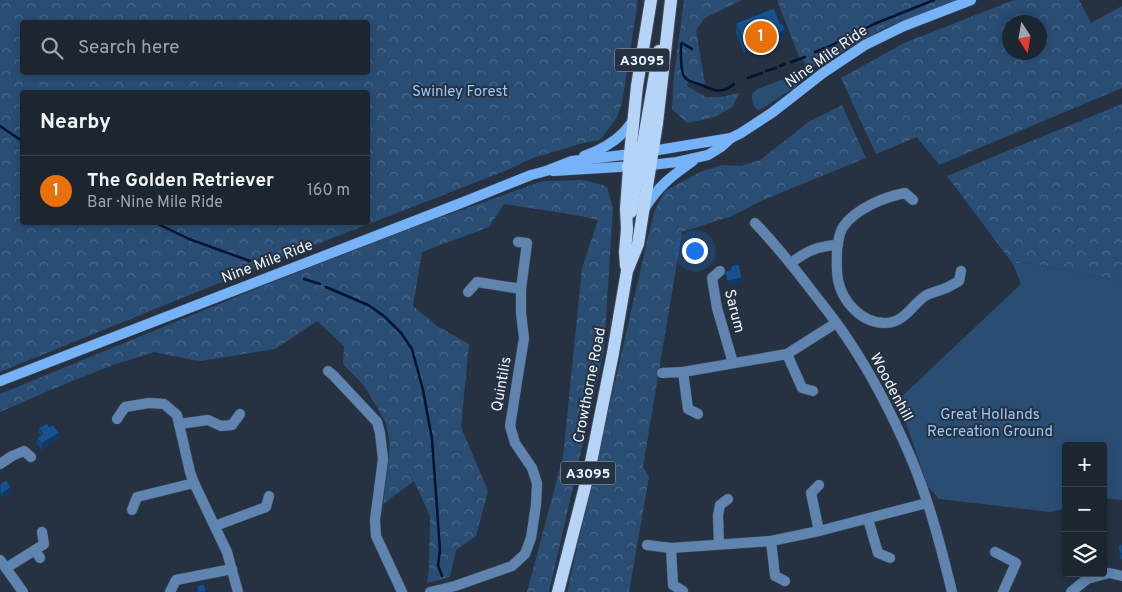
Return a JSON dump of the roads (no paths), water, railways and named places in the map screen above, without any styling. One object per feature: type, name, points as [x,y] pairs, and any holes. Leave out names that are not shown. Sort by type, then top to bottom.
[{"type":"main road","name":"A3095","points":[[652,0],[634,120],[635,153],[640,166],[653,151],[664,72],[671,0]]},
{"type":"main road","name":"Nine Mile Ride","points":[[546,171],[672,163],[708,155],[773,112],[823,73],[865,45],[904,26],[971,0]]},
{"type":"main road","points":[[635,153],[643,141],[657,59],[668,20]]},
{"type":"main road","points":[[572,161],[598,150],[613,141],[634,120]]},
{"type":"main road","name":"Nine Mile Ride","points":[[0,381],[531,175],[572,161],[653,151],[731,138]]},
{"type":"main road","points":[[643,211],[656,192],[669,178],[698,157]]},
{"type":"main road","name":"Crowthorne Road","points":[[558,592],[590,467],[627,271],[638,244],[643,211],[640,166]]},
{"type":"main road","name":"Crowthorne Road","points":[[627,271],[626,209],[640,166]]},
{"type":"street","points":[[913,200],[905,193],[891,196],[856,213],[842,229],[836,261],[838,280],[845,299],[857,313],[872,321],[886,323],[899,319],[926,296],[948,288],[959,280],[960,271]]},
{"type":"street","name":"Woodenhill","points":[[755,223],[791,263],[844,334],[862,362],[890,414],[911,459],[927,503],[943,553],[952,592]]},
{"type":"street","name":"Quintilis","points":[[430,592],[455,586],[512,566],[525,554],[530,538],[536,505],[536,483],[532,468],[515,443],[510,426],[524,338],[521,289],[527,243],[518,242]]},
{"type":"street","points":[[791,263],[810,250],[838,245]]},
{"type":"street","name":"Sarum","points":[[720,270],[712,278],[717,308],[733,363]]},
{"type":"street","points":[[468,292],[477,282],[521,289]]},
{"type":"street","points":[[662,373],[683,372],[787,354],[836,323]]},
{"type":"street","points":[[787,354],[802,388],[813,391]]},
{"type":"street","points":[[328,371],[377,422],[383,459],[375,520],[376,536],[402,592]]},
{"type":"street","points":[[683,372],[688,409],[698,414]]},
{"type":"street","points":[[117,419],[125,407],[148,402],[164,404],[177,415],[190,472],[228,552],[238,592]]},
{"type":"street","points":[[179,424],[208,420],[221,426],[232,425],[240,414]]},
{"type":"street","points":[[0,464],[24,451],[31,457]]},
{"type":"street","points":[[132,510],[137,497],[194,483]]},
{"type":"street","points":[[819,484],[811,493],[820,531]]},
{"type":"street","points":[[215,526],[266,508],[269,496]]},
{"type":"street","points":[[719,544],[718,515],[720,504],[728,499]]},
{"type":"street","points":[[647,545],[671,548],[771,541],[820,531],[927,503]]},
{"type":"street","points":[[868,518],[878,553],[890,558]]},
{"type":"street","points":[[23,592],[3,564],[38,554],[44,544],[42,532]]},
{"type":"street","points":[[771,541],[775,576],[785,581]]},
{"type":"street","points":[[671,548],[673,585],[683,591]]},
{"type":"street","points":[[995,552],[1016,563],[1003,592]]},
{"type":"street","points":[[170,592],[176,580],[232,568]]},
{"type":"street","points":[[1071,592],[1087,579],[1109,573],[1122,576]]},
{"type":"waterway","points":[[815,52],[874,24],[934,0]]},
{"type":"waterway","points":[[692,49],[681,44],[682,69],[687,80],[718,90],[725,90],[734,84]]},
{"type":"waterway","points":[[791,62],[805,57]]},
{"type":"waterway","points":[[780,66],[785,64]]},
{"type":"waterway","points":[[766,71],[776,68]]},
{"type":"waterway","points":[[748,78],[762,73]]},
{"type":"waterway","points":[[0,126],[20,140]]},
{"type":"waterway","points":[[160,225],[189,239],[250,261]]},
{"type":"waterway","points":[[257,265],[265,267]]},
{"type":"waterway","points":[[304,279],[320,284]]},
{"type":"waterway","points":[[326,287],[368,305],[384,316],[401,333],[412,349],[423,390],[432,439],[440,550],[438,565],[442,576]]},
{"type":"place","name":"The Golden Retriever","points":[[761,37]]},
{"type":"park label","name":"Swinley Forest","points":[[460,91]]},
{"type":"park label","name":"Great Hollands Recreation Ground","points":[[990,422]]}]
